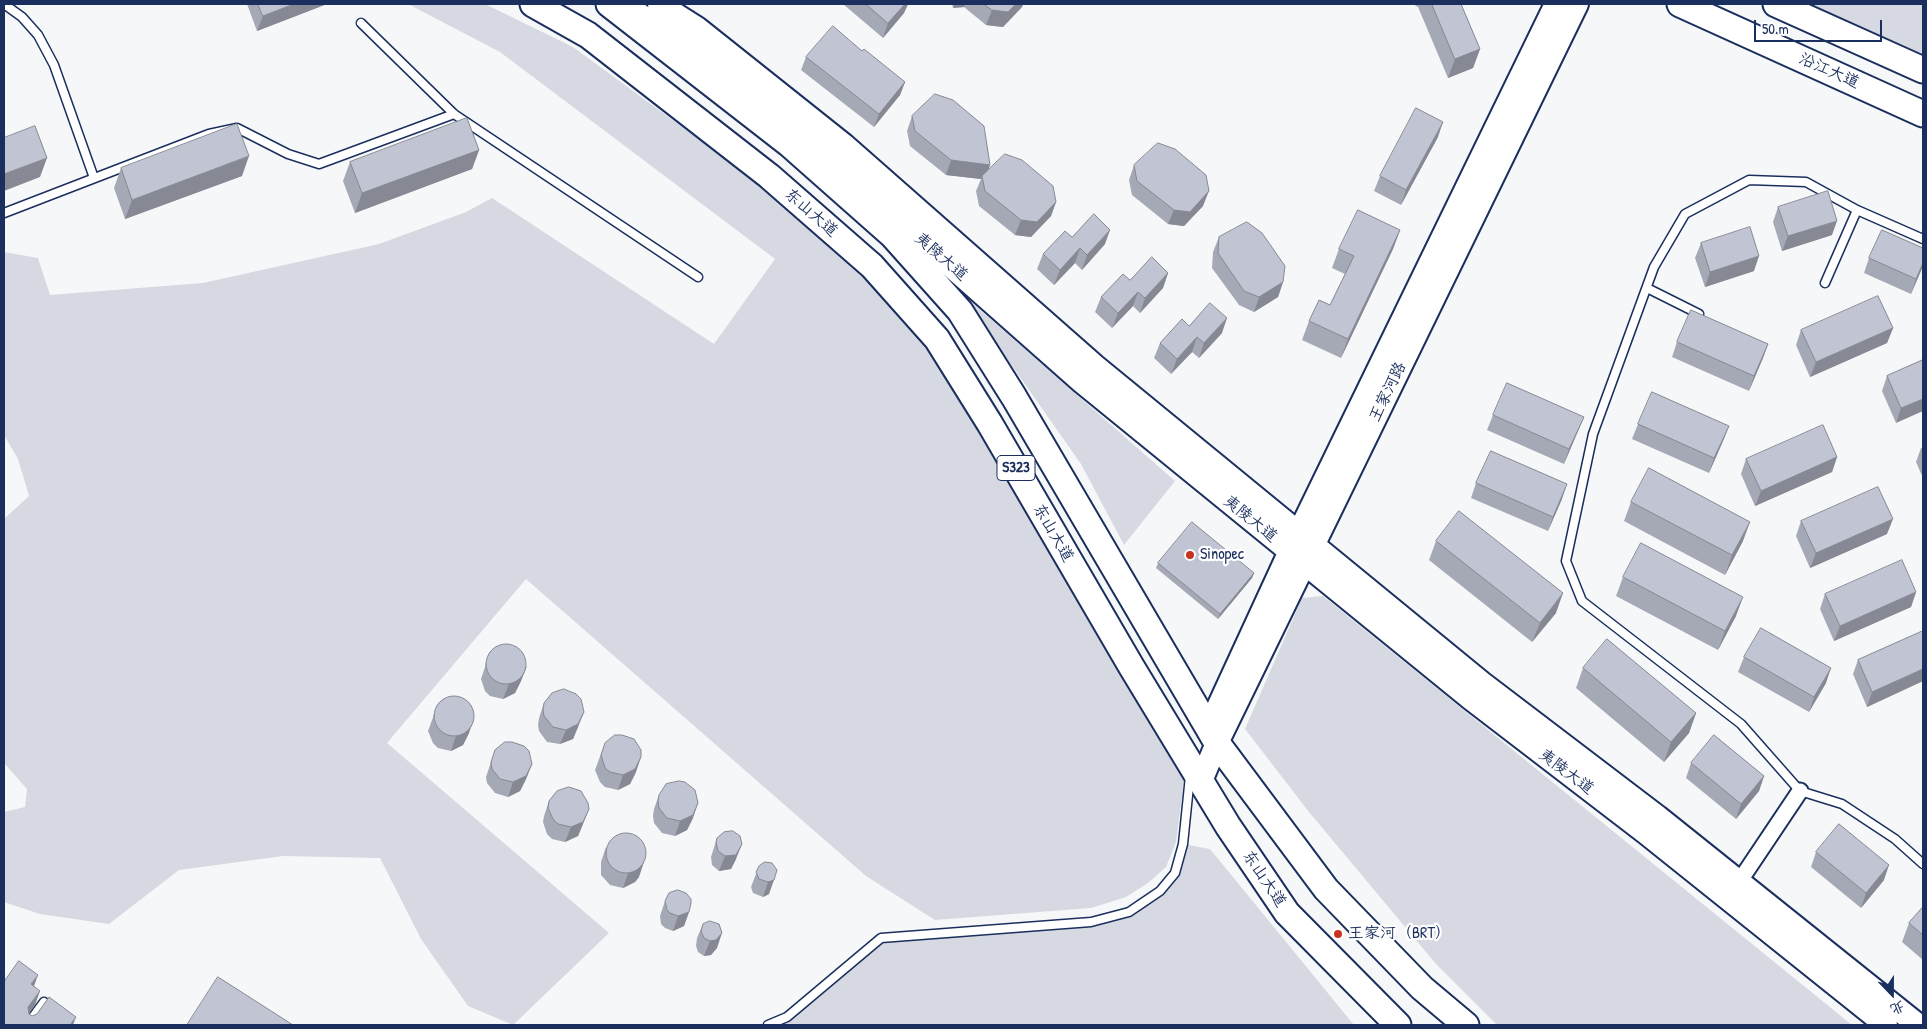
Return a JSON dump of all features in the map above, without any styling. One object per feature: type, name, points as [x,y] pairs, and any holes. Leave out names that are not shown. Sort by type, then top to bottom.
[{"type":"main road","name":"东山大道","points":[[533,4],[588,35],[769,176],[872,266],[936,340],[990,424],[1131,666],[1228,826],[1287,913],[1398,1025]]},
{"type":"main road","points":[[609,4],[789,144],[893,236],[960,311],[1014,397],[1213,735],[1326,889],[1422,988],[1466,1025]]},
{"type":"main road","name":"夷陵大道","points":[[623,4],[686,44],[831,160],[1082,382],[1658,817],[1918,1025]]},
{"type":"main road","name":"夷陵大道","points":[[660,4],[697,28],[844,144],[1470,698],[1646,833],[1886,1025]]},
{"type":"main road","name":"王家河路","points":[[1196,773],[1556,4]]},
{"type":"main road","name":"王家河路","points":[[1302,548],[1577,4]]},
{"type":"main road","name":"沿江大道","points":[[1680,4],[1923,114]]},
{"type":"main road","points":[[1776,4],[1923,70]]},
{"type":"street","points":[[1739,882],[1800,791]]},
{"type":"lane","points":[[4,4],[22,17],[38,35],[54,65],[94,178]]},
{"type":"lane","points":[[360,23],[454,114],[698,277]]},
{"type":"lane","points":[[4,212],[209,134],[237,128],[288,154],[319,164],[454,114]]},
{"type":"lane","points":[[1923,239],[1857,210],[1806,182],[1749,180],[1685,214],[1654,267],[1593,434],[1566,562],[1582,601],[1741,724],[1800,791],[1842,804],[1895,839],[1923,864]]},
{"type":"lane","points":[[1825,283],[1857,210]]},
{"type":"lane","points":[[1647,288],[1710,320]]},
{"type":"lane","points":[[768,1025],[788,1017],[881,938],[1090,922],[1129,912],[1160,891],[1175,873],[1183,844],[1196,773]]},
{"type":"lane","points":[[27,1025],[44,1002]]},
{"type":"shaded area","points":[[408,4],[485,4],[573,47],[745,173],[856,270],[930,343],[1186,766],[1176,842],[1166,867],[1148,883],[1126,897],[1091,908],[935,920],[866,876],[526,579],[387,743],[609,933],[513,1025],[468,1006],[421,939],[380,858],[283,856],[179,870],[109,924],[40,914],[4,902],[4,812],[25,807],[27,789],[4,763],[4,519],[29,496],[18,459],[4,435],[4,252],[38,258],[50,295],[203,283],[379,244],[466,212],[492,198],[714,344],[775,259],[500,52]]},
{"type":"shaded area","points":[[1808,4],[1923,4],[1923,57]]},
{"type":"shaded area","points":[[946,280],[1175,481],[1124,545],[1081,464],[1008,360]]},
{"type":"shaded area","points":[[1323,596],[1852,1025],[1497,1025],[1436,964],[1309,812],[1245,729],[1302,598]]},
{"type":"shaded area","points":[[1183,844],[1210,849],[1354,1025],[768,1025],[787,1017],[881,938],[1090,922],[1129,912],[1160,891],[1175,873]]},
{"type":"building","points":[[258,4],[294,4],[263,16]]},
{"type":"building","points":[[866,4],[905,4],[888,23]]},
{"type":"building","points":[[984,4],[1016,4],[1008,12],[992,10]]},
{"type":"building","points":[[1432,4],[1461,4],[1480,49],[1455,59]]},
{"type":"building","points":[[833,26],[862,51],[864,49],[905,82],[879,114],[806,57]]},
{"type":"building","points":[[935,94],[953,100],[984,126],[990,165],[951,160],[915,131],[912,116]]},
{"type":"building","points":[[1416,108],[1443,122],[1406,190],[1380,176]]},
{"type":"building","points":[[467,118],[479,150],[362,193],[350,162]]},
{"type":"building","points":[[237,124],[249,156],[132,200],[121,168]]},
{"type":"building","points":[[35,126],[47,158],[4,174],[4,138]]},
{"type":"building","points":[[1158,143],[1175,149],[1206,175],[1209,191],[1190,212],[1174,210],[1137,181],[1134,165]]},
{"type":"building","points":[[1005,154],[1022,160],[1053,186],[1056,202],[1037,222],[1021,220],[985,191],[982,176]]},
{"type":"building","points":[[1828,191],[1837,221],[1788,236],[1778,207]]},
{"type":"building","points":[[1358,210],[1400,230],[1348,339],[1309,321],[1319,300],[1330,305],[1354,256],[1339,249]]},
{"type":"building","points":[[1094,214],[1110,230],[1087,255],[1080,248],[1060,270],[1043,254],[1065,231],[1072,237]]},
{"type":"building","points":[[1247,222],[1262,233],[1285,266],[1283,282],[1259,297],[1244,291],[1218,253],[1219,237]]},
{"type":"building","points":[[1750,227],[1759,256],[1710,272],[1701,243]]},
{"type":"building","points":[[1882,230],[1923,248],[1923,263],[1916,279],[1869,258]]},
{"type":"building","points":[[1152,257],[1168,273],[1145,298],[1138,292],[1118,313],[1101,297],[1123,274],[1130,280]]},
{"type":"building","points":[[1878,296],[1893,328],[1816,362],[1801,330]]},
{"type":"building","points":[[1210,303],[1227,318],[1204,343],[1197,337],[1177,359],[1160,343],[1182,319],[1189,326]]},
{"type":"building","points":[[1691,310],[1768,344],[1754,376],[1677,342]]},
{"type":"building","points":[[1923,360],[1923,399],[1901,408],[1887,376]]},
{"type":"building","points":[[1507,383],[1584,417],[1569,449],[1493,415]]},
{"type":"building","points":[[1652,392],[1729,426],[1714,458],[1638,424]]},
{"type":"building","points":[[1823,425],[1837,457],[1761,491],[1746,459]]},
{"type":"building","points":[[1491,451],[1567,484],[1553,517],[1476,483]]},
{"type":"building","points":[[1649,468],[1750,522],[1732,555],[1631,502]]},
{"type":"building","points":[[1878,487],[1893,519],[1816,553],[1801,521]]},
{"type":"building","points":[[1459,511],[1563,593],[1540,623],[1436,541]]},
{"type":"building","points":[[1192,522],[1254,573],[1220,614],[1158,563]]},
{"type":"building","points":[[1641,543],[1743,597],[1725,631],[1623,577]]},
{"type":"building","points":[[1902,560],[1916,592],[1840,626],[1825,594]]},
{"type":"building","points":[[1761,628],[1831,668],[1814,697],[1744,657]]},
{"type":"building","points":[[1923,631],[1923,669],[1872,692],[1858,660]]},
{"type":"building","points":[[1607,639],[1696,713],[1671,742],[1583,668]]},
{"type":"building","points":[[506,644],[520,650],[526,664],[520,678],[506,684],[492,678],[486,664],[492,650]]},
{"type":"building","points":[[564,689],[576,694],[581,699],[584,712],[578,724],[566,730],[553,727],[544,716],[543,710],[544,703],[552,693]]},
{"type":"building","points":[[454,696],[468,702],[474,716],[468,730],[454,736],[440,730],[434,716],[440,702]]},
{"type":"building","points":[[615,735],[634,739],[641,750],[641,757],[635,769],[623,775],[610,772],[605,768],[601,755],[605,743]]},
{"type":"building","points":[[1714,735],[1764,776],[1741,804],[1691,763]]},
{"type":"building","points":[[505,742],[524,746],[529,751],[532,764],[526,776],[513,782],[500,779],[492,769],[491,762],[495,750]]},
{"type":"building","points":[[679,781],[685,782],[695,790],[698,803],[693,815],[680,821],[667,818],[659,808],[658,801],[659,795],[666,784]]},
{"type":"building","points":[[569,787],[581,791],[588,803],[589,809],[583,822],[571,827],[558,824],[553,819],[548,808],[549,801],[557,791]]},
{"type":"building","points":[[1839,824],[1889,865],[1866,893],[1816,852]]},
{"type":"building","points":[[733,831],[740,836],[742,844],[736,855],[725,856],[718,851],[717,838],[724,832]]},
{"type":"building","points":[[626,833],[640,839],[646,853],[640,867],[626,873],[612,867],[606,853],[612,839]]},
{"type":"building","points":[[765,862],[772,863],[777,870],[774,880],[768,882],[759,879],[756,872],[759,866]]},
{"type":"building","points":[[678,890],[686,893],[691,899],[691,903],[689,912],[678,916],[667,910],[665,901],[669,893]]},
{"type":"building","points":[[1923,907],[1923,935],[1909,923]]},
{"type":"building","points":[[710,921],[719,924],[722,933],[716,940],[710,941],[704,938],[701,931],[703,924]]},
{"type":"building","points":[[19,961],[38,975],[31,984],[40,991],[28,1007],[29,1014],[32,1016],[37,1014],[49,997],[76,1017],[70,1025],[4,1025],[4,982]]},
{"type":"building","points":[[218,977],[293,1025],[187,1025]]},
{"type":"place","name":"Sinopec","points":[[1190,555]]},
{"type":"place","name":"王家河（BRT）","points":[[1338,934]]}]
